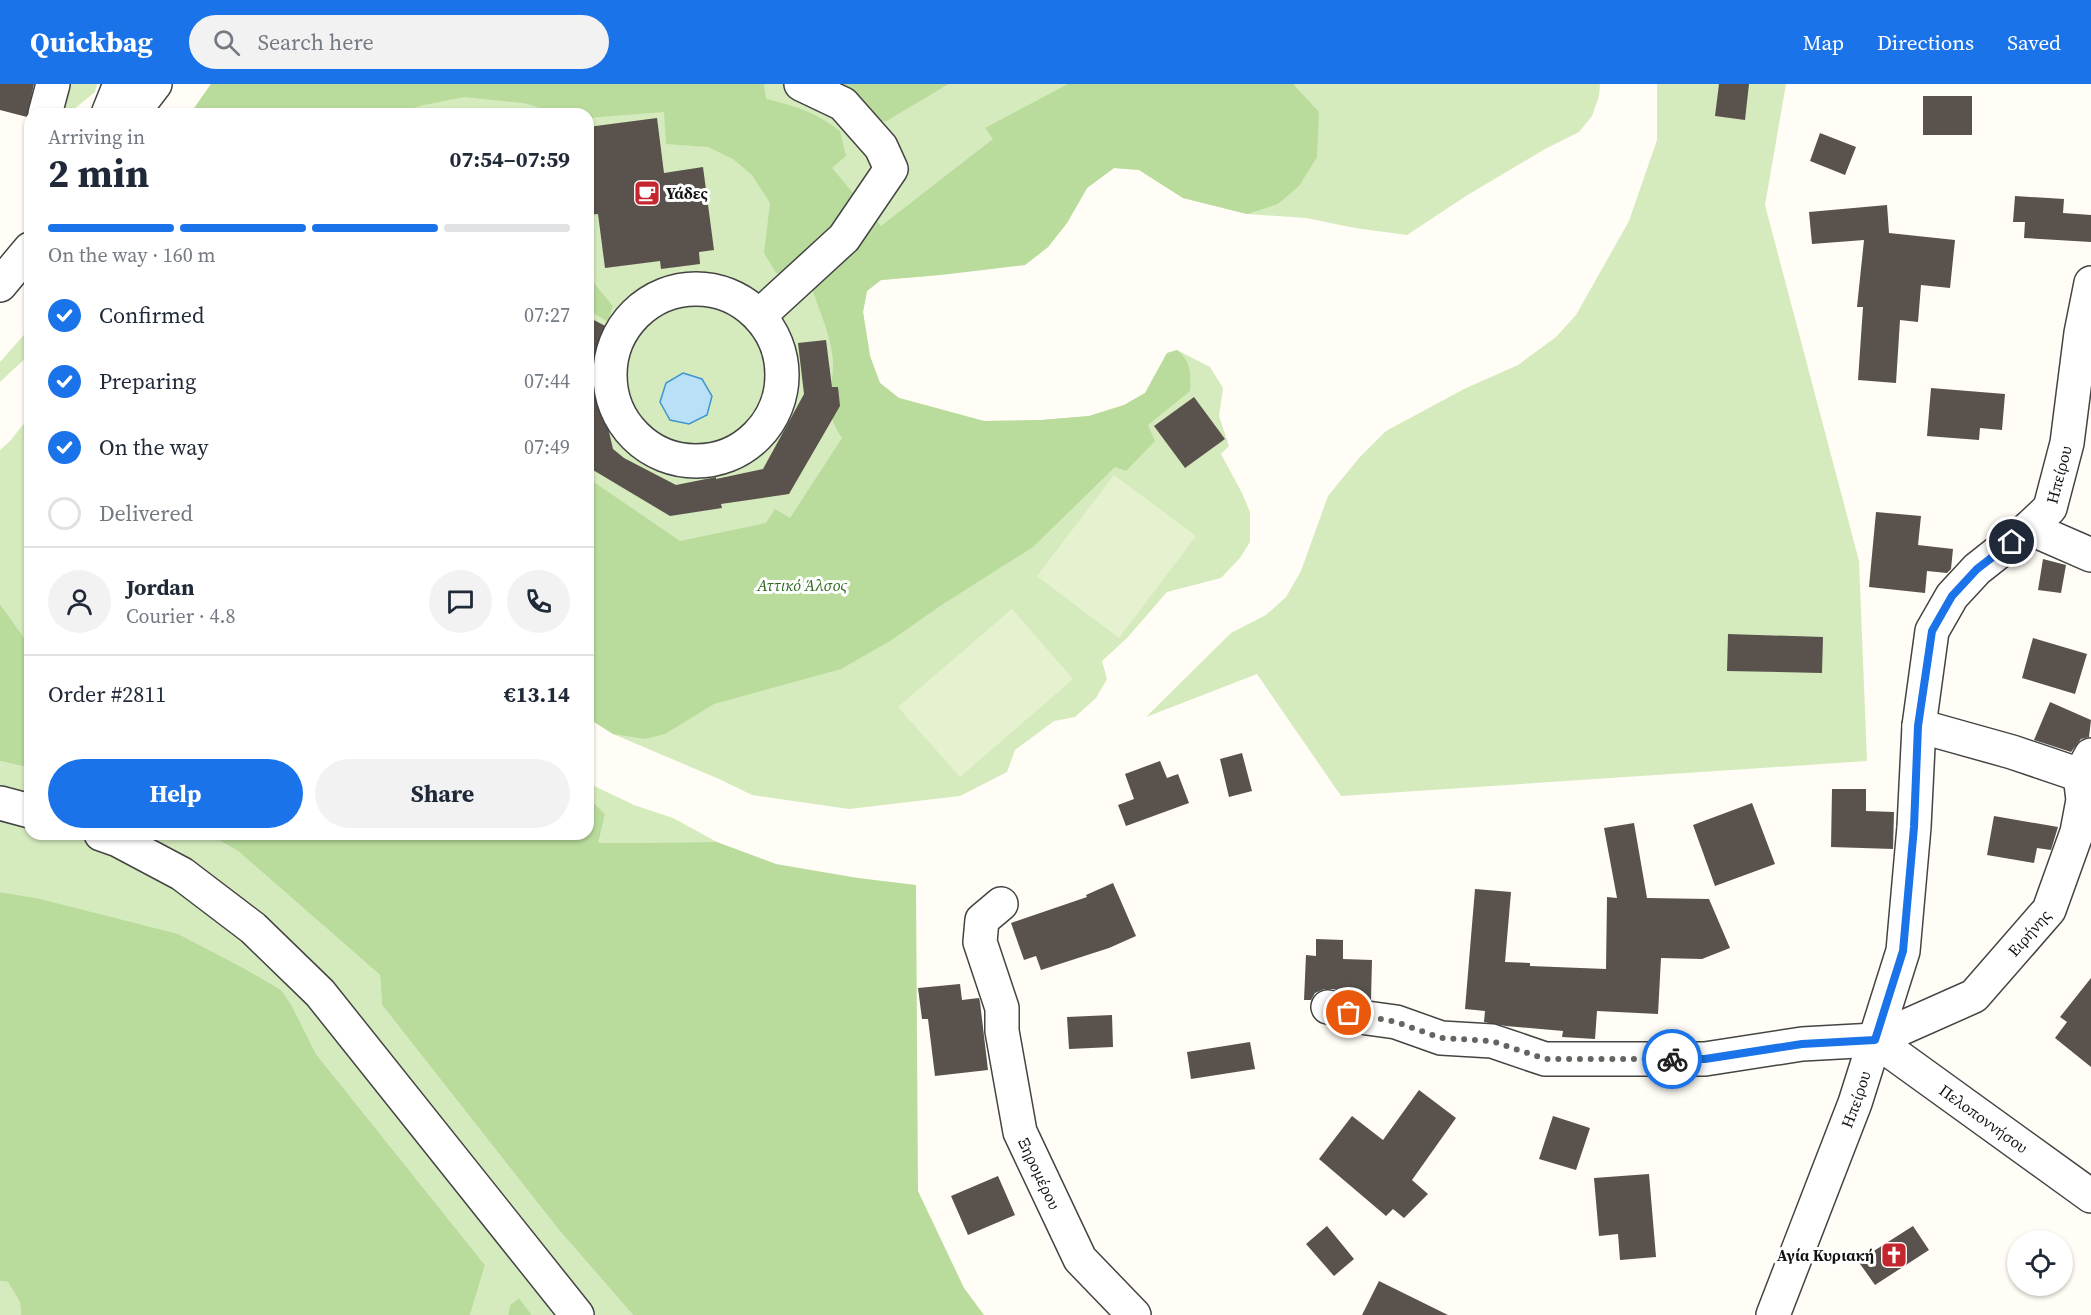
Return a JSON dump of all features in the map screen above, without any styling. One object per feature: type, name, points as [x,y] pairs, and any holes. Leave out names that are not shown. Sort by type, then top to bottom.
[{"type":"street","points":[[47,108],[53,84]]},
{"type":"street","points":[[110,108],[120,84]]},
{"type":"street","points":[[137,108],[155,84]]},
{"type":"street","points":[[759,316],[844,238],[891,169],[881,147],[843,104],[801,84]]},
{"type":"street","points":[[0,285],[24,256]]},
{"type":"street","name":"Ηπείρου","points":[[1773,1315],[1855,1102],[1903,951],[1914,827],[1918,726],[1932,631],[1952,596],[1977,569],[2029,528],[2050,508],[2067,443],[2081,333],[2091,283]]},
{"type":"street","points":[[682,290],[710,290],[737,299],[759,316],[776,340],[782,369],[780,398],[767,424],[747,445],[721,458],[693,461],[674,458],[665,456],[640,442],[622,420],[611,394],[610,366],[617,339],[633,316],[655,298],[682,290]]},
{"type":"street","points":[[2029,528],[2091,555]]},
{"type":"street","points":[[1918,726],[2013,752],[2086,784]]},
{"type":"street","name":"Ειρήνης","points":[[1875,1040],[1974,996],[2042,919],[2049,910],[2077,832],[2086,784]]},
{"type":"street","points":[[0,803],[24,809]]},
{"type":"street","points":[[117,840],[182,874],[254,928],[320,993],[577,1315]]},
{"type":"street","name":"Ξηρομέρου","points":[[1001,904],[982,920],[980,942],[1002,1008],[1002,1031],[1020,1132],[1080,1259],[1134,1315]]},
{"type":"street","points":[[1328,1007],[1367,1018],[1396,1022],[1441,1038],[1492,1041],[1545,1059],[1705,1059],[1802,1044],[1875,1040]]},
{"type":"street","name":"Πελοποννήσου","points":[[1875,1040],[2091,1196]]},
{"type":"green space","points":[[63,84],[97,84],[95,92],[75,108],[57,108]]},
{"type":"green space","name":"Αττικό Άλσος","points":[[211,84],[814,84],[874,121],[887,121],[949,84],[1600,84],[1599,96],[1592,116],[1579,132],[1545,149],[1466,196],[1407,235],[1306,218],[1247,214],[1183,198],[1139,170],[1114,168],[1087,188],[1067,223],[1048,247],[1025,265],[881,280],[867,291],[863,312],[870,356],[880,383],[899,398],[984,421],[1089,416],[1124,405],[1145,393],[1167,353],[1177,350],[1210,367],[1223,388],[1219,416],[1229,446],[1221,454],[1250,512],[1250,542],[1240,558],[1221,578],[1167,592],[1127,638],[1102,661],[1107,679],[1096,698],[1075,717],[1054,721],[1015,750],[1007,772],[960,796],[849,809],[752,795],[613,734],[594,722],[594,314],[608,322],[613,306],[594,282],[594,108],[194,108]]},
{"type":"green space","points":[[211,84],[764,84],[766,99],[805,110],[840,131],[846,156],[832,168],[881,226],[993,139],[985,128],[1068,84],[1293,84],[1319,112],[1317,157],[1299,186],[1278,204],[1247,214],[1183,198],[1139,170],[1114,168],[1087,188],[1067,223],[1048,247],[1025,265],[881,280],[867,291],[863,312],[870,356],[880,383],[899,398],[984,421],[1089,416],[1124,405],[1145,393],[1167,353],[1177,350],[1182,354],[1189,368],[1190,391],[1148,425],[1155,441],[1126,471],[1115,467],[1033,547],[943,604],[890,641],[841,669],[714,704],[665,734],[645,739],[613,734],[594,722],[594,482],[680,541],[766,523],[775,509],[790,518],[842,438],[830,409],[833,360],[824,322],[810,283],[776,273],[764,253],[770,203],[752,175],[733,159],[708,147],[666,144],[664,112],[594,118],[594,108],[541,108],[523,103],[464,97],[415,108],[194,108]]},
{"type":"green space","points":[[814,84],[949,84],[887,121],[874,121]]},
{"type":"green space","points":[[1657,84],[1786,84],[1765,205],[1859,561],[1867,761],[1341,796],[1257,674],[1146,717],[1231,633],[1266,615],[1286,597],[1301,571],[1328,496],[1359,458],[1386,431],[1464,389],[1518,365],[1556,337],[1576,315],[1629,221],[1657,140]]},
{"type":"green space","points":[[594,282],[613,306],[608,322],[594,314]]},
{"type":"green space","points":[[24,335],[24,360],[0,382],[0,362]]},
{"type":"green space","points":[[24,424],[24,638],[0,604],[0,450]]},
{"type":"green space","points":[[1114,475],[1196,536],[1119,638],[1037,576]]},
{"type":"green space","points":[[0,604],[24,638],[24,767],[0,761]]},
{"type":"green space","points":[[1012,609],[1073,679],[960,777],[898,707]]},
{"type":"green space","points":[[0,761],[24,767],[24,840],[219,840],[238,851],[380,975],[382,1005],[559,1230],[633,1315],[532,1315],[519,1298],[510,1305],[508,1315],[470,1315],[485,1265],[316,1054],[292,1006],[36,898],[0,892]]},
{"type":"green space","points":[[594,786],[634,805],[673,818],[717,842],[597,843],[605,814],[594,803]]},
{"type":"green space","points":[[594,803],[605,814],[598,843],[717,842],[776,864],[916,885],[918,1191],[964,1288],[984,1315],[633,1315],[559,1230],[382,1005],[380,975],[238,851],[219,840],[594,840]]},
{"type":"green space","points":[[0,892],[36,898],[178,934],[281,990],[292,1006],[316,1054],[485,1265],[470,1315],[21,1315],[20,1302],[8,1282],[0,1281]]},
{"type":"green space","points":[[0,1281],[8,1282],[20,1302],[21,1315],[0,1315]]},
{"type":"green space","points":[[519,1298],[532,1315],[508,1315],[510,1305]]},
{"type":"water","points":[[683,373],[702,379],[712,396],[707,415],[689,424],[670,420],[660,402],[666,383]]},
{"type":"building","points":[[0,84],[34,84],[29,108],[24,108],[24,116],[0,110]]},
{"type":"building","points":[[1719,84],[1749,84],[1745,120],[1715,116]]},
{"type":"building","points":[[1923,96],[1972,96],[1972,135],[1923,135]]},
{"type":"building","name":"Υάδες","points":[[657,118],[664,173],[703,167],[714,250],[699,252],[700,264],[661,269],[660,261],[605,268],[598,214],[594,214],[594,126]]},
{"type":"building","points":[[1820,133],[1856,147],[1845,175],[1810,161]]},
{"type":"building","points":[[2015,196],[2064,199],[2063,213],[2091,215],[2091,242],[2024,238],[2025,222],[2013,222]]},
{"type":"building","points":[[1887,205],[1889,233],[1955,240],[1950,288],[1921,285],[1918,322],[1900,320],[1896,383],[1858,380],[1863,307],[1857,307],[1864,240],[1812,244],[1809,212]]},
{"type":"building","points":[[594,320],[615,331],[594,374]]},
{"type":"building","points":[[826,340],[832,387],[838,387],[840,406],[789,494],[721,504],[722,508],[670,516],[594,471],[594,385],[598,385],[613,449],[624,458],[676,485],[763,469],[804,394],[798,343]]},
{"type":"building","points":[[1931,388],[2005,394],[2002,430],[1980,428],[1979,440],[1927,436]]},
{"type":"building","points":[[1194,397],[1225,439],[1185,468],[1154,426]]},
{"type":"building","points":[[1876,512],[1921,516],[1918,545],[1953,549],[1951,569],[1947,573],[1927,571],[1925,593],[1869,587]]},
{"type":"building","points":[[2043,559],[2066,565],[2061,593],[2038,590]]},
{"type":"building","points":[[1728,634],[1823,637],[1822,673],[1727,671]]},
{"type":"building","points":[[2033,638],[2087,654],[2075,694],[2022,678]]},
{"type":"building","points":[[2050,702],[2091,720],[2089,737],[2081,739],[2071,752],[2034,740]]},
{"type":"building","points":[[1242,753],[1252,791],[1229,797],[1220,759]]},
{"type":"building","points":[[1160,761],[1167,778],[1178,774],[1189,803],[1126,826],[1118,805],[1134,799],[1125,774]]},
{"type":"building","points":[[1832,789],[1866,789],[1866,811],[1894,812],[1893,849],[1831,847]]},
{"type":"building","points":[[1752,803],[1775,864],[1715,886],[1693,825]]},
{"type":"building","points":[[1994,816],[2058,827],[2051,850],[2037,848],[2034,863],[1987,855]]},
{"type":"building","points":[[1634,823],[1647,898],[1709,899],[1730,948],[1702,959],[1661,958],[1658,1014],[1597,1011],[1595,1039],[1562,1037],[1563,1031],[1484,1022],[1485,1011],[1465,1009],[1475,889],[1511,892],[1505,962],[1530,963],[1530,966],[1606,969],[1607,897],[1617,898],[1604,828]]},
{"type":"building","points":[[1113,883],[1136,936],[1109,948],[1041,970],[1036,956],[1024,960],[1011,923],[1087,897],[1086,895]]},
{"type":"building","points":[[1316,939],[1343,940],[1343,959],[1372,960],[1371,1000],[1333,989],[1324,989],[1315,993],[1311,1000],[1304,1000],[1306,955],[1316,956]]},
{"type":"building","points":[[2091,978],[2091,1067],[2055,1038],[2067,1022],[2060,1017]]},
{"type":"building","points":[[960,984],[962,1000],[979,998],[988,1070],[935,1076],[928,1019],[922,1019],[918,988]]},
{"type":"building","points":[[1112,1015],[1113,1047],[1069,1049],[1067,1017]]},
{"type":"building","points":[[1250,1042],[1255,1069],[1191,1079],[1187,1052]]},
{"type":"building","points":[[1419,1090],[1456,1118],[1412,1180],[1428,1194],[1404,1218],[1393,1209],[1386,1216],[1319,1159],[1352,1116],[1383,1140]]},
{"type":"building","points":[[1553,1116],[1590,1128],[1576,1170],[1539,1159]]},
{"type":"building","points":[[1649,1174],[1656,1257],[1620,1260],[1618,1234],[1599,1236],[1594,1178]]},
{"type":"building","points":[[998,1176],[1015,1215],[968,1235],[951,1196]]},
{"type":"building","points":[[1327,1226],[1354,1259],[1334,1276],[1306,1244]]},
{"type":"building","name":"Αγία Κυριακή","points":[[1913,1226],[1929,1250],[1875,1285],[1858,1261]]},
{"type":"building","points":[[1379,1281],[1448,1315],[1362,1315]]},
{"type":"way so far","points":[[1349,1013],[1396,1022],[1441,1038],[1492,1041],[1545,1059],[1672,1059]]},
{"type":"place","name":"Υάδες","points":[[647,193]]},
{"type":"place","name":"Αγία Κυριακή","points":[[1894,1255]]},
{"type":"route","points":[[1672,1059],[1705,1059],[1802,1044],[1875,1040],[1903,951],[1914,827],[1918,726],[1932,631],[1952,596],[1977,569],[2012,542]]}]
